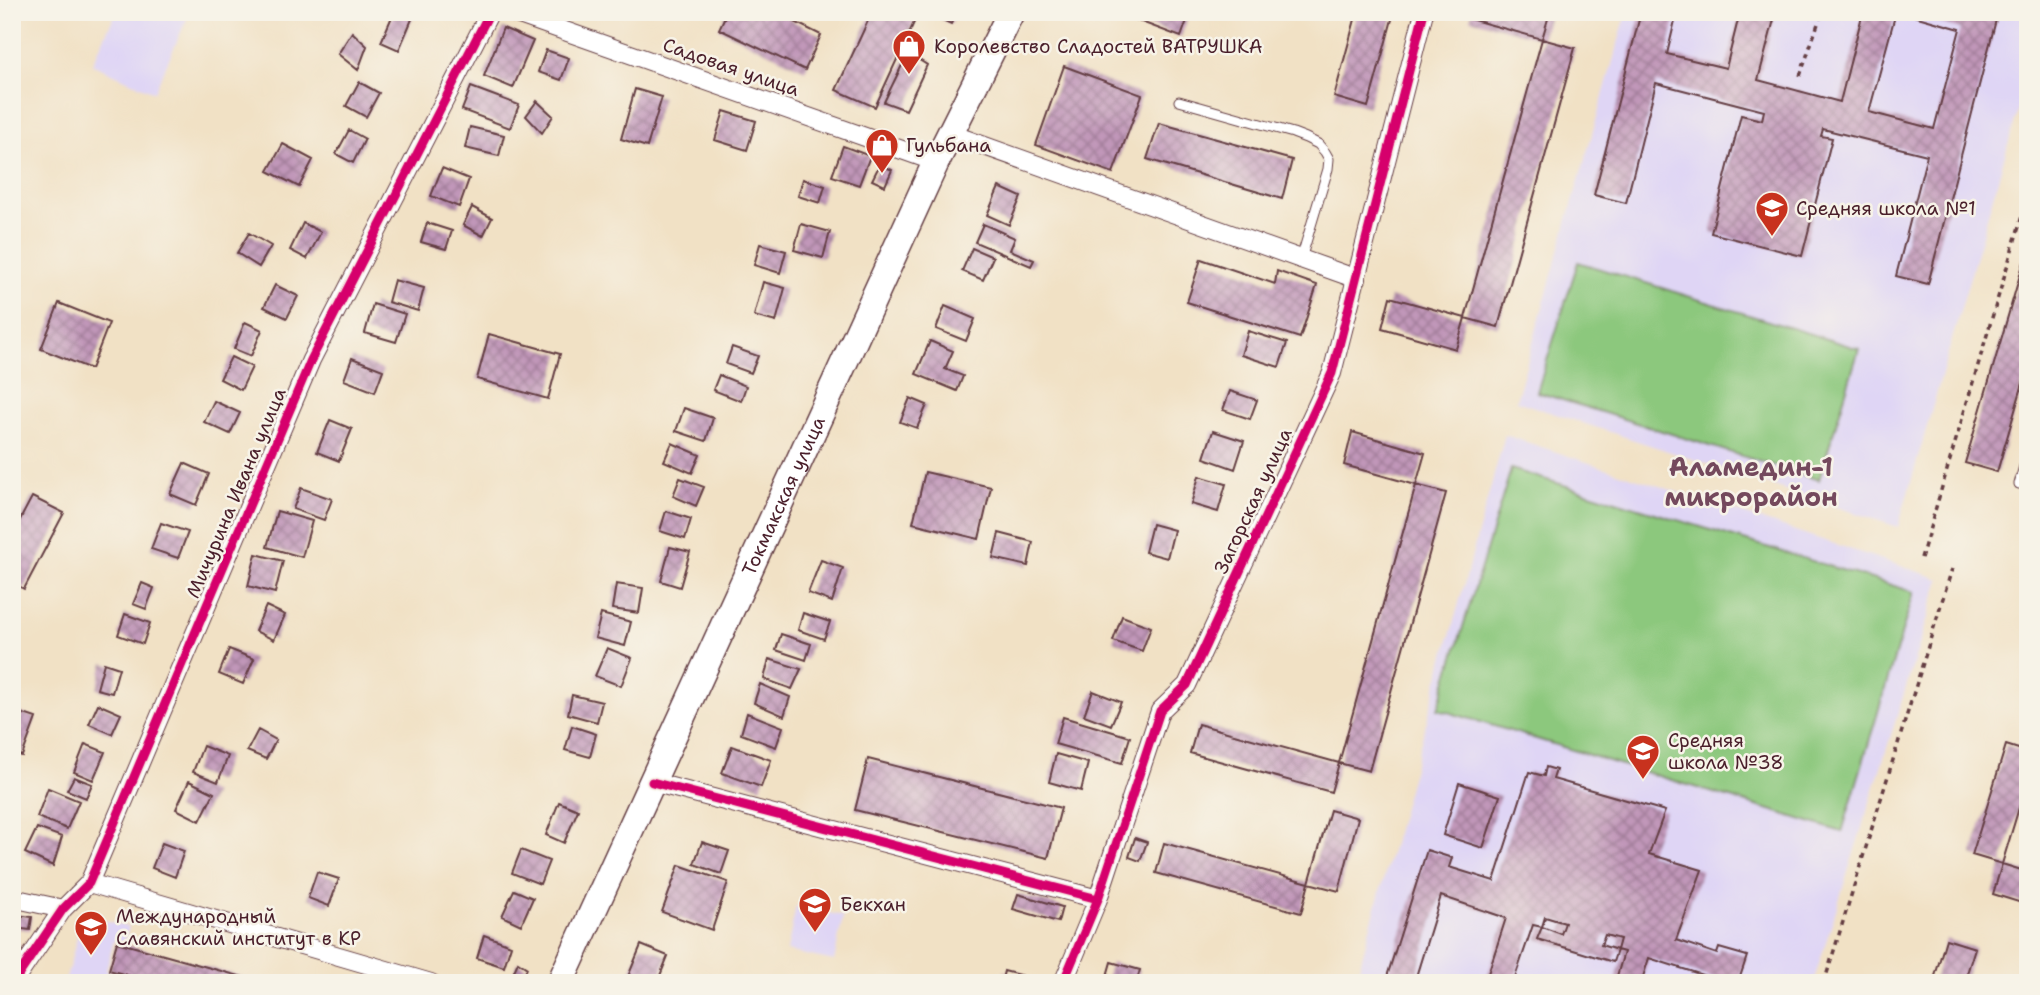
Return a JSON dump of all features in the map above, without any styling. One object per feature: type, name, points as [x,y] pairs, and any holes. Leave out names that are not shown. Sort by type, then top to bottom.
[{"type":"main road","name":"Токмакская улица","points":[[560,983],[936,162],[1011,12]]},
{"type":"street","name":"Мичурина Ивана улица","points":[[13,983],[63,909],[89,883],[311,360],[490,12]]},
{"type":"street","name":"Садовая улица","points":[[511,12],[936,162]]},
{"type":"street","name":"Загорская улица","points":[[1063,983],[1098,899],[1160,711],[1187,685],[1332,373],[1424,12]]},
{"type":"street","points":[[951,134],[1357,279]]},
{"type":"street","points":[[652,782],[1098,899]]},
{"type":"street","points":[[89,883],[431,983]]},
{"type":"street","points":[[12,898],[63,909]]},
{"type":"lane","points":[[1179,101],[1293,132],[1318,144],[1325,152],[1329,159],[1328,169],[1301,259]]},
{"type":"lane","points":[[2019,484],[2028,452]]},
{"type":"path","points":[[1800,76],[1822,12]]},
{"type":"path","points":[[1921,558],[2028,196]]},
{"type":"path","points":[[1824,983],[1952,569]]},
{"type":"shaded area","points":[[116,12],[190,12],[154,92],[92,64]]},
{"type":"shaded area","name":"Средняя школа №1","points":[[1627,12],[2028,12],[2028,75],[1898,527],[1516,401]]},
{"type":"shaded area","name":"Средняя школа №38","points":[[1505,435],[1940,579],[1813,983],[1355,983]]},
{"type":"shaded area","name":"Бекхан","points":[[796,906],[843,916],[834,961],[787,951]]},
{"type":"shaded area","name":"Международный Славянский институт в КР","points":[[83,915],[129,927],[124,942],[114,940],[106,971],[116,974],[113,983],[65,983]]},
{"type":"green space","points":[[1578,262],[1859,349],[1819,480],[1537,392]]},
{"type":"green space","points":[[1511,469],[1914,592],[1842,832],[1438,709]]},
{"type":"building","points":[[394,12],[415,12],[399,50],[381,42]]},
{"type":"building","points":[[727,12],[775,12],[821,35],[805,70],[719,29]]},
{"type":"building","points":[[872,12],[909,12],[917,16],[875,107],[836,90]]},
{"type":"building","points":[[926,12],[957,12],[951,24]]},
{"type":"building","points":[[1115,12],[1190,12],[1181,37]]},
{"type":"building","points":[[1357,12],[1394,12],[1368,107],[1334,97]]},
{"type":"building","points":[[1472,12],[1550,12],[1542,39],[1470,19]]},
{"type":"building","points":[[1641,12],[1677,12],[1667,54],[1726,68],[1740,12],[1776,12],[1758,80],[1840,102],[1863,12],[1896,12],[1869,112],[1934,129],[1960,29],[1900,12],[1998,12],[1928,284],[1896,276],[1927,155],[1823,129],[1821,136],[1832,138],[1802,256],[1711,233],[1741,115],[1762,120],[1764,111],[1656,83],[1626,203],[1594,195]]},
{"type":"building","points":[[503,28],[533,41],[513,88],[484,76]]},
{"type":"building","points":[[352,32],[367,46],[358,70],[338,54]]},
{"type":"building","points":[[1542,39],[1575,48],[1498,327],[1465,318]]},
{"type":"building","points":[[546,50],[569,58],[561,80],[538,72]]},
{"type":"building","name":"Королевство Сладостей ВАТРУШКА","points":[[908,53],[927,65],[906,110],[884,102]]},
{"type":"building","points":[[1064,66],[1142,95],[1113,173],[1036,145]]},
{"type":"building","points":[[359,82],[379,93],[366,117],[346,106]]},
{"type":"building","points":[[471,87],[519,105],[510,128],[462,110]]},
{"type":"building","points":[[635,89],[662,97],[647,147],[621,139]]},
{"type":"building","points":[[537,101],[553,116],[542,133],[526,116]]},
{"type":"building","points":[[724,111],[756,121],[747,150],[715,140]]},
{"type":"building","points":[[1159,123],[1292,160],[1282,199],[1147,159]]},
{"type":"building","points":[[470,127],[504,135],[499,156],[465,148]]},
{"type":"building","points":[[349,130],[365,139],[353,163],[336,154]]},
{"type":"building","points":[[283,144],[313,160],[299,187],[268,171]]},
{"type":"building","points":[[843,146],[870,156],[859,185],[832,176]]},
{"type":"building","name":"Гульбана","points":[[880,164],[892,170],[885,186],[872,180]]},
{"type":"building","points":[[442,168],[469,179],[459,207],[431,196]]},
{"type":"building","points":[[803,179],[825,186],[820,203],[798,196]]},
{"type":"building","points":[[999,187],[1021,197],[1009,225],[987,215]]},
{"type":"building","points":[[472,207],[492,218],[483,236],[463,225]]},
{"type":"building","points":[[303,223],[321,232],[307,259],[290,250]]},
{"type":"building","points":[[427,223],[452,231],[446,249],[421,242]]},
{"type":"building","points":[[801,224],[830,232],[823,258],[794,250]]},
{"type":"building","points":[[983,224],[1015,238],[1010,250],[1034,260],[1031,266],[975,242]]},
{"type":"building","points":[[249,233],[271,246],[259,267],[237,253]]},
{"type":"building","points":[[760,244],[786,251],[780,273],[754,265]]},
{"type":"building","points":[[972,248],[993,257],[983,280],[962,271]]},
{"type":"building","points":[[2027,251],[2028,366],[1997,472],[1965,463]]},
{"type":"building","points":[[1201,259],[1275,284],[1277,271],[1317,285],[1300,338],[1187,302]]},
{"type":"building","points":[[394,280],[424,288],[418,311],[388,302]]},
{"type":"building","points":[[763,282],[785,288],[776,322],[754,316]]},
{"type":"building","points":[[275,285],[298,296],[287,318],[264,307]]},
{"type":"building","points":[[1390,297],[1465,318],[1456,349],[1382,328]]},
{"type":"building","points":[[59,303],[109,323],[91,369],[41,349]]},
{"type":"building","points":[[373,304],[405,314],[396,342],[365,333]]},
{"type":"building","points":[[945,306],[975,319],[966,341],[936,329]]},
{"type":"building","points":[[245,322],[262,330],[251,356],[234,349]]},
{"type":"building","points":[[1248,331],[1287,343],[1279,367],[1241,355]]},
{"type":"building","points":[[489,334],[560,354],[548,399],[477,379]]},
{"type":"building","points":[[930,341],[953,351],[945,369],[963,376],[957,391],[916,374]]},
{"type":"building","points":[[732,347],[758,356],[751,373],[726,364]]},
{"type":"building","points":[[231,357],[252,367],[241,390],[220,379]]},
{"type":"building","points":[[352,358],[383,370],[375,392],[344,380]]},
{"type":"building","points":[[719,375],[746,386],[741,401],[713,390]]},
{"type":"building","points":[[1230,391],[1257,400],[1250,419],[1223,410]]},
{"type":"building","points":[[910,398],[927,405],[917,428],[900,422]]},
{"type":"building","points":[[214,401],[240,413],[230,434],[204,422]]},
{"type":"building","points":[[684,408],[713,418],[706,441],[676,431]]},
{"type":"building","points":[[330,420],[352,429],[339,461],[317,452]]},
{"type":"building","points":[[1213,431],[1244,441],[1235,469],[1204,458]]},
{"type":"building","points":[[1352,432],[1425,453],[1416,485],[1344,465]]},
{"type":"building","points":[[672,443],[700,455],[692,473],[664,461]]},
{"type":"building","points":[[184,463],[209,474],[196,505],[170,494]]},
{"type":"building","points":[[925,472],[991,487],[979,539],[913,523]]},
{"type":"building","points":[[1199,476],[1226,484],[1218,512],[1191,504]]},
{"type":"building","points":[[680,478],[704,487],[696,506],[673,496]]},
{"type":"building","points":[[1416,485],[1446,493],[1369,771],[1339,763]]},
{"type":"building","points":[[301,488],[332,499],[324,520],[293,509]]},
{"type":"building","points":[[32,497],[64,513],[24,589],[12,583],[12,535]]},
{"type":"building","points":[[277,511],[312,521],[302,557],[267,547]]},
{"type":"building","points":[[666,511],[691,519],[685,539],[660,531]]},
{"type":"building","points":[[161,523],[188,532],[178,558],[151,549]]},
{"type":"building","points":[[1152,524],[1174,530],[1167,558],[1145,552]]},
{"type":"building","points":[[999,533],[1033,542],[1028,566],[993,558]]},
{"type":"building","points":[[670,547],[690,552],[680,587],[661,581]]},
{"type":"building","points":[[256,554],[283,561],[275,593],[248,586]]},
{"type":"building","points":[[821,560],[843,568],[832,602],[808,593]]},
{"type":"building","points":[[142,583],[154,588],[146,609],[133,604]]},
{"type":"building","points":[[616,584],[643,588],[639,613],[612,609]]},
{"type":"building","points":[[266,606],[285,615],[274,640],[255,631]]},
{"type":"building","points":[[803,613],[830,622],[824,639],[798,630]]},
{"type":"building","points":[[125,614],[150,623],[143,644],[118,635]]},
{"type":"building","points":[[601,614],[631,622],[625,646],[595,638]]},
{"type":"building","points":[[1122,616],[1151,627],[1142,651],[1113,641]]},
{"type":"building","points":[[781,634],[811,644],[806,660],[776,650]]},
{"type":"building","points":[[607,648],[632,658],[621,686],[595,676]]},
{"type":"building","points":[[229,649],[254,659],[243,684],[219,674]]},
{"type":"building","points":[[769,659],[801,669],[792,689],[764,679]]},
{"type":"building","points":[[104,663],[119,668],[112,693],[97,689]]},
{"type":"building","points":[[760,684],[790,697],[784,716],[754,703]]},
{"type":"building","points":[[1093,691],[1121,702],[1111,725],[1084,715]]},
{"type":"building","points":[[572,695],[602,702],[597,722],[568,714]]},
{"type":"building","points":[[98,704],[121,714],[112,734],[89,724]]},
{"type":"building","points":[[12,710],[36,718],[22,756],[12,753]]},
{"type":"building","points":[[747,713],[783,727],[776,747],[741,734]]},
{"type":"building","points":[[1063,717],[1130,737],[1122,763],[1055,744]]},
{"type":"building","points":[[1198,724],[1339,763],[1331,792],[1190,753]]},
{"type":"building","points":[[572,726],[596,734],[590,757],[565,750]]},
{"type":"building","points":[[258,730],[276,740],[266,759],[247,751]]},
{"type":"building","points":[[85,744],[105,752],[93,780],[74,772]]},
{"type":"building","points":[[2006,745],[2028,752],[2028,778],[2002,864],[1972,855]]},
{"type":"building","points":[[203,746],[228,756],[218,782],[193,772]]},
{"type":"building","points":[[732,746],[771,760],[761,787],[722,773]]},
{"type":"building","points":[[1056,754],[1088,763],[1081,791],[1049,782]]},
{"type":"building","points":[[868,759],[1061,808],[1048,858],[855,810]]},
{"type":"building","points":[[1546,767],[1556,770],[1553,779],[1665,811],[1649,854],[1702,870],[1676,940],[1717,954],[1719,948],[1747,956],[1738,983],[1714,983],[1715,979],[1649,958],[1641,983],[1615,983],[1624,952],[1617,950],[1613,962],[1537,939],[1542,927],[1533,925],[1513,983],[1485,983],[1506,918],[1441,896],[1414,983],[1385,983],[1427,850],[1452,858],[1449,867],[1494,881],[1529,772],[1544,776]],"holes":[[[1545,917],[1565,923],[1561,934],[1542,927]],[[1605,935],[1620,939],[1617,950],[1601,945]]]},
{"type":"building","points":[[74,777],[92,784],[86,798],[67,790]]},
{"type":"building","points":[[189,781],[214,793],[200,821],[176,809]]},
{"type":"building","points":[[1459,783],[1500,796],[1483,848],[1443,835]]},
{"type":"building","points":[[48,788],[79,801],[67,829],[37,817]]},
{"type":"building","points":[[559,802],[578,810],[564,843],[546,835]]},
{"type":"building","points":[[1330,810],[1358,818],[1339,891],[1309,883]]},
{"type":"building","points":[[37,828],[62,837],[53,866],[25,853]]},
{"type":"building","points":[[1135,838],[1147,842],[1140,861],[1129,857]]},
{"type":"building","points":[[702,842],[729,851],[721,874],[694,864]]},
{"type":"building","points":[[162,843],[184,851],[175,877],[152,868]]},
{"type":"building","points":[[1164,843],[1309,883],[1301,913],[1156,873]]},
{"type":"building","points":[[521,850],[549,861],[540,884],[512,873]]},
{"type":"building","points":[[2002,864],[2028,872],[2028,905],[1993,894]]},
{"type":"building","points":[[679,865],[728,882],[712,930],[662,912]]},
{"type":"building","points":[[317,872],[339,879],[329,906],[308,898]]},
{"type":"building","points":[[514,890],[533,898],[521,925],[502,916]]},
{"type":"building","points":[[1018,894],[1062,907],[1058,922],[1013,909]]},
{"type":"building","points":[[17,915],[32,917],[30,930],[14,928]]},
{"type":"building","points":[[484,935],[511,945],[504,967],[477,958]]},
{"type":"building","points":[[1946,939],[1975,948],[1964,983],[1933,983]]},
{"type":"building","points":[[12,941],[21,945],[14,961],[12,960]]},
{"type":"building","points":[[117,942],[261,983],[155,983],[109,970]]},
{"type":"building","points":[[641,945],[668,956],[657,983],[636,983],[627,979]]},
{"type":"building","points":[[518,962],[527,968],[521,983],[509,983]]},
{"type":"building","points":[[1111,962],[1140,970],[1136,983],[1105,983]]},
{"type":"building","points":[[1004,971],[1031,978],[1030,983],[1001,983]]},
{"type":"cycle path","points":[[13,983],[63,909],[89,883],[311,360],[490,12]]},
{"type":"cycle path","points":[[1063,983],[1098,899],[1160,711],[1187,685],[1332,373],[1424,12]]},
{"type":"cycle path","points":[[652,782],[1098,899]]},
{"type":"place","name":"Королевство Сладостей ВАТРУШКА","points":[[909,76]]},
{"type":"place","name":"Гульбана","points":[[882,175]]},
{"type":"place","name":"Средняя школа №1","points":[[1772,238]]},
{"type":"place","name":"Средняя школа №38","points":[[1643,781]]},
{"type":"place","name":"Бекхан","points":[[815,934]]},
{"type":"place","name":"Международный Славянский институт в КР","points":[[91,957]]},
{"type":"district","name":"Аламедин-1 микрорайон","points":[[1751,481]]}]
